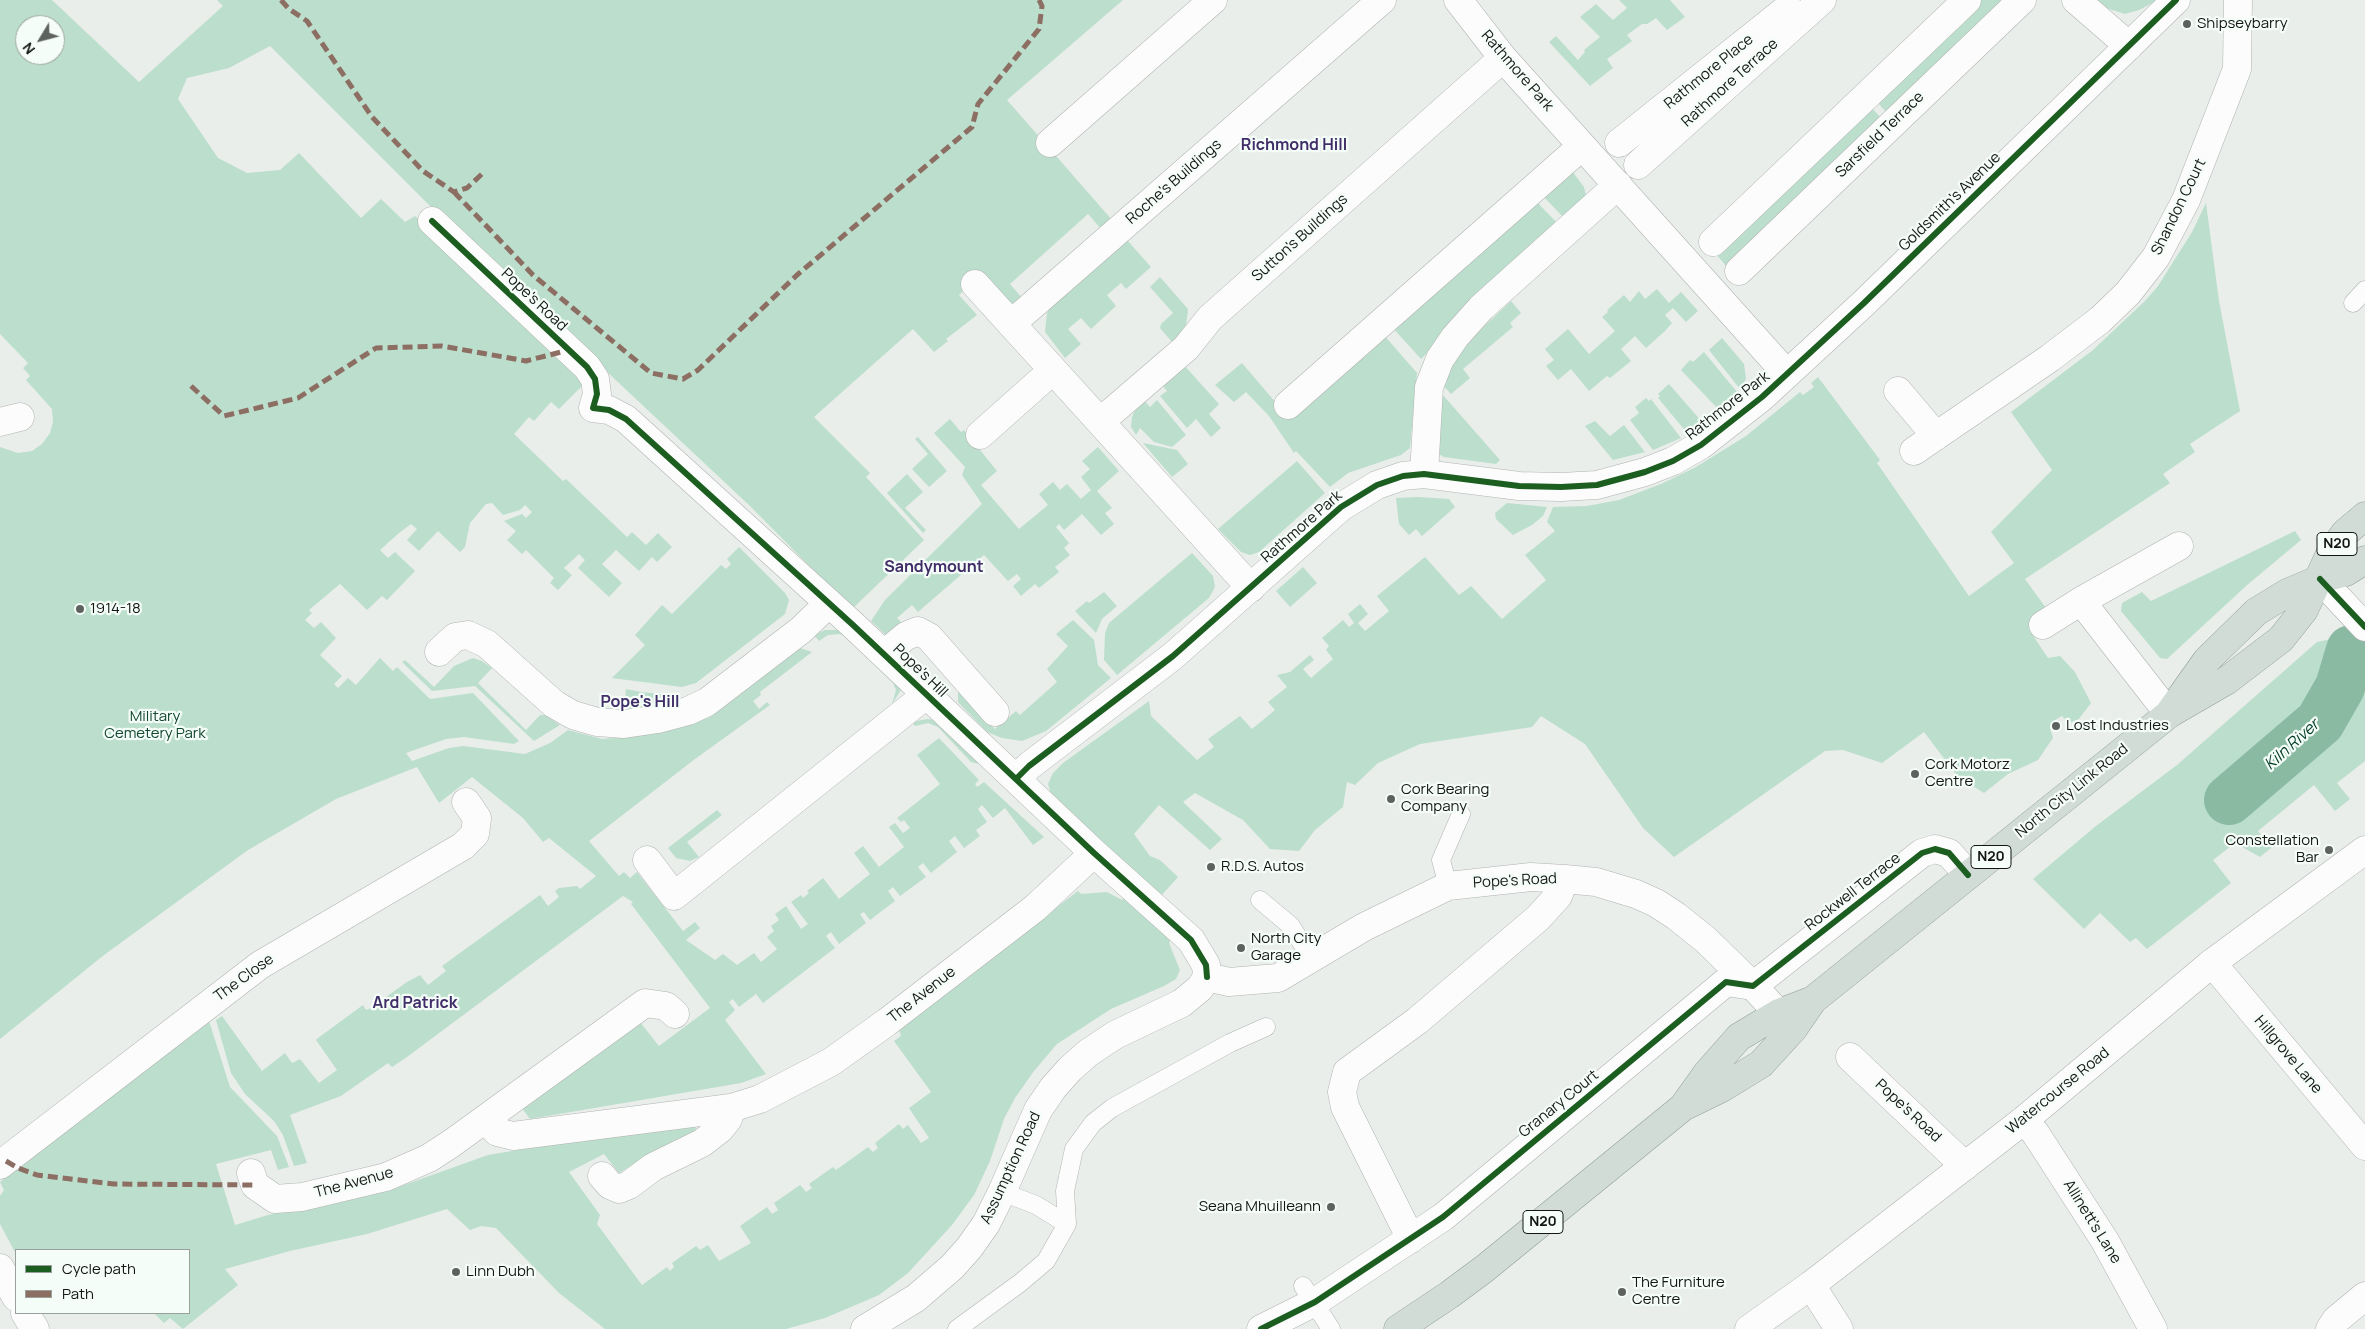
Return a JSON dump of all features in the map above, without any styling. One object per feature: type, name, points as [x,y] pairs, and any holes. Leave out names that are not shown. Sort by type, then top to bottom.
[{"type":"highway","name":"North City Link Road","points":[[1398,1329],[1484,1269],[1683,1107],[1708,1072],[1739,1037],[1786,1021],[2169,714],[2226,682],[2281,640],[2304,610],[2330,554],[2345,533],[2365,516]]},
{"type":"highway","name":"North City Link Road","points":[[2169,714],[2207,660],[2256,612],[2287,593],[2320,579],[2346,572],[2365,560]]},
{"type":"street","points":[[1050,143],[1213,0]]},
{"type":"street","name":"Roche's Buildings","points":[[1011,324],[1382,0]]},
{"type":"street","name":"Rathmore Park","points":[[1016,779],[1029,766],[1173,656],[1341,507],[1377,485],[1403,476],[1424,474],[1519,486],[1561,487],[1597,485],[1645,472],[1673,461],[1701,446],[1744,413],[1787,374],[1503,58],[1458,0]]},
{"type":"street","name":"Rathmore Place","points":[[1619,143],[1798,0]]},
{"type":"street","name":"Rathmore Terrace","points":[[1638,165],[1822,0]]},
{"type":"street","points":[[1713,242],[1967,0]]},
{"type":"street","name":"Sarsfield Terrace","points":[[1739,270],[2022,0]]},
{"type":"street","points":[[2076,0],[2129,46],[2176,0]]},
{"type":"street","name":"Shandon Court","points":[[1914,451],[2050,358],[2100,320],[2128,293],[2156,256],[2186,200],[2237,69],[2238,0]]},
{"type":"street","name":"Goldsmith's Avenue","points":[[1787,374],[2129,46]]},
{"type":"street","name":"Sutton's Buildings","points":[[1101,421],[1186,348],[1214,313],[1503,58]]},
{"type":"street","points":[[1288,405],[1582,146]]},
{"type":"street","points":[[1424,474],[1429,387],[1440,359],[1455,337],[1481,308],[1618,185]]},
{"type":"street","name":"Pope's Road","points":[[432,220],[587,367],[595,379],[597,394],[592,408]]},
{"type":"street","points":[[976,284],[1251,588]]},
{"type":"street","points":[[980,435],[1054,370]]},
{"type":"street","points":[[1898,391],[1936,436]]},
{"type":"street","name":"Pope's Hill","points":[[592,408],[609,410],[626,419],[884,654],[1094,853],[1190,940],[1206,965],[1207,977]]},
{"type":"street","points":[[2043,625],[2081,601],[2178,546]]},
{"type":"street","points":[[2320,579],[2365,627]]},
{"type":"street","points":[[2081,601],[2169,714]]},
{"type":"street","points":[[439,652],[455,637],[468,635],[487,644],[554,704],[573,715],[597,722],[624,724],[658,719],[688,711],[708,702],[794,636],[828,604]]},
{"type":"street","points":[[884,654],[906,636],[918,631],[929,637],[995,712]]},
{"type":"street","points":[[929,697],[961,673]]},
{"type":"street","name":"Pope's Hill","points":[[647,860],[674,896],[929,697]]},
{"type":"street","name":"The Close","points":[[0,1165],[260,965],[463,846],[475,834],[477,818],[466,802]]},
{"type":"street","name":"Rockwell Terrace","points":[[1753,986],[1922,853],[1935,849],[1950,853],[1968,875]]},
{"type":"street","name":"Watercourse Road","points":[[1749,1329],[1812,1285],[2024,1120],[2212,963],[2365,850]]},
{"type":"street","name":"The Avenue","points":[[486,1119],[497,1132],[513,1136],[731,1108],[760,1099],[831,1062],[1035,908],[1094,853]]},
{"type":"street","name":"Pope's Road","points":[[1207,977],[1229,982],[1278,978],[1364,927],[1448,886],[1514,878],[1565,879],[1596,882],[1656,903],[1706,940],[1786,1021]]},
{"type":"street","points":[[1412,1239],[1345,1107],[1342,1092],[1347,1072],[1417,1020],[1538,918],[1558,896],[1565,879]]},
{"type":"street","name":"Hillgrove Lane","points":[[2212,963],[2365,1146]]},
{"type":"street","name":"Assumption Road","points":[[865,1329],[916,1298],[952,1267],[969,1248],[986,1224],[1002,1192],[1026,1132],[1038,1110],[1053,1088],[1070,1069],[1088,1052],[1115,1035],[1182,1003],[1200,988],[1207,977]]},
{"type":"street","name":"Granary Court","points":[[1260,1329],[1310,1290],[1383,1258],[1466,1200],[1524,1148],[1726,982],[1753,986]]},
{"type":"street","name":"The Avenue","points":[[251,1172],[255,1185],[275,1199],[302,1197],[386,1177],[429,1158],[486,1119],[645,1003],[666,1006],[675,1014]]},
{"type":"street","name":"Pope's Road","points":[[1850,1057],[1965,1166]]},
{"type":"street","points":[[602,1176],[610,1186],[620,1188],[629,1185],[653,1168],[708,1138],[720,1129],[728,1119],[731,1108]]},
{"type":"street","name":"Allinett's Lane","points":[[2024,1120],[2036,1134],[2105,1241],[2153,1329]]},
{"type":"street","points":[[0,1268],[15,1295]]},
{"type":"street","points":[[1812,1285],[1839,1329]]},
{"type":"street","points":[[2330,1329],[2336,1320],[2365,1296]]},
{"type":"street","points":[[27,1314],[35,1329]]},
{"type":"lane","points":[[1448,886],[1441,860],[1462,814]]},
{"type":"lane","points":[[1260,900],[1291,926],[1312,958]]},
{"type":"lane","points":[[957,1329],[1020,1283],[1046,1261],[1067,1224],[1065,1191],[1074,1149],[1092,1123],[1112,1108],[1230,1043],[1266,1027]]},
{"type":"lane","points":[[1002,1192],[1036,1205],[1067,1224]]},
{"type":"lane","points":[[1310,1290],[1330,1329]]},
{"type":"green space","name":"Military Cemetery Park","points":[[0,0],[52,0],[139,82],[223,6],[217,0],[1123,0],[1007,100],[1113,221],[1102,230],[1088,214],[1010,284],[1023,299],[1020,302],[1011,303],[996,295],[979,276],[959,295],[977,315],[946,339],[948,341],[934,352],[913,329],[814,417],[870,473],[866,477],[924,540],[852,609],[750,506],[428,204],[270,46],[229,68],[187,78],[178,99],[218,158],[247,173],[280,170],[299,153],[361,218],[381,199],[405,222],[415,216],[589,379],[559,409],[551,402],[534,421],[529,417],[514,434],[563,481],[566,479],[627,537],[632,532],[646,545],[658,533],[672,547],[657,562],[652,557],[639,571],[616,550],[602,564],[622,583],[609,597],[578,568],[585,560],[579,554],[564,568],[572,575],[558,590],[550,583],[554,578],[526,550],[522,554],[507,540],[516,531],[504,521],[522,514],[526,518],[532,512],[525,505],[520,510],[503,515],[492,503],[486,504],[470,523],[465,547],[460,552],[438,531],[419,551],[407,540],[417,529],[411,524],[399,533],[380,550],[388,558],[395,552],[415,571],[387,600],[382,596],[367,610],[340,584],[309,610],[312,613],[305,620],[314,628],[321,622],[336,638],[320,655],[342,676],[334,684],[338,688],[348,678],[356,685],[380,658],[393,671],[397,667],[430,699],[473,693],[519,741],[514,744],[464,737],[446,739],[406,753],[412,761],[449,748],[463,746],[525,754],[550,743],[568,730],[602,739],[639,736],[696,722],[710,717],[800,648],[812,652],[760,692],[761,695],[753,701],[759,709],[767,702],[770,705],[695,759],[589,841],[619,876],[624,872],[630,878],[637,872],[683,931],[695,922],[700,928],[686,940],[715,960],[723,954],[737,965],[754,953],[761,962],[777,949],[767,937],[774,931],[771,926],[779,920],[775,914],[786,906],[801,929],[808,924],[791,902],[801,895],[803,898],[809,893],[807,891],[823,878],[839,899],[870,874],[854,853],[863,846],[879,867],[904,847],[889,827],[895,823],[903,833],[910,828],[904,820],[901,822],[897,818],[940,784],[917,755],[939,738],[979,780],[975,784],[977,787],[984,782],[1044,837],[1033,845],[1005,808],[993,818],[982,805],[978,809],[987,822],[976,830],[980,836],[964,848],[955,836],[949,841],[957,852],[931,873],[923,863],[918,867],[926,877],[900,896],[893,887],[888,891],[895,901],[870,920],[864,912],[860,914],[866,923],[839,944],[831,932],[826,936],[835,948],[763,1003],[756,994],[739,1007],[733,999],[729,1002],[735,1010],[725,1020],[766,1074],[741,1083],[530,1119],[522,1108],[640,1022],[659,1046],[710,1008],[631,904],[633,902],[623,896],[392,1067],[388,1063],[341,1096],[290,1115],[307,1163],[294,1166],[283,1135],[274,1121],[245,1094],[231,1073],[216,1020],[222,1016],[262,1071],[285,1053],[292,1063],[300,1059],[319,1083],[337,1070],[316,1040],[318,1038],[363,1005],[366,1010],[369,1009],[420,975],[428,985],[446,971],[442,966],[540,895],[548,906],[559,897],[555,891],[559,888],[577,886],[580,889],[596,876],[549,838],[543,842],[523,818],[472,777],[439,803],[417,767],[336,799],[248,850],[104,955],[0,1039],[0,447],[18,453],[32,451],[42,444],[50,433],[53,422],[52,409],[26,380],[30,376],[23,368],[28,363],[0,334]]},
{"type":"green space","points":[[1619,0],[1670,0],[1685,17],[1667,30],[1656,18],[1647,24],[1642,24],[1627,35],[1632,41],[1607,59],[1613,68],[1590,86],[1549,42],[1556,36],[1578,60],[1585,52],[1584,50],[1600,37],[1580,17],[1596,4],[1613,20],[1627,8]]},
{"type":"green space","points":[[1981,0],[2004,0],[1887,113],[1876,101]]},
{"type":"green space","points":[[2093,0],[2158,0],[2139,10],[2125,14],[2106,8]]},
{"type":"green space","points":[[1870,106],[1881,118],[1726,266],[1716,254]]},
{"type":"green space","points":[[1569,167],[1584,187],[1586,196],[1564,218],[1540,193]]},
{"type":"green space","points":[[1534,199],[1558,224],[1421,359],[1391,326]]},
{"type":"green space","points":[[2206,203],[2219,301],[2240,411],[2190,444],[2195,452],[2163,474],[2170,483],[2025,579],[2046,608],[2030,624],[2034,637],[2048,658],[2060,656],[2075,672],[2091,703],[2078,720],[2069,723],[2062,716],[2055,720],[2050,728],[2053,738],[2038,760],[2008,774],[1984,793],[1958,777],[1924,732],[1882,763],[1843,750],[1825,751],[1674,857],[1643,828],[1585,744],[1541,716],[1532,727],[1420,744],[1378,763],[1355,785],[1347,782],[1343,807],[1315,830],[1299,851],[1270,849],[1243,820],[1195,793],[1183,802],[1222,839],[1210,850],[1159,805],[1134,834],[1150,856],[1160,860],[1178,877],[1160,897],[1051,794],[1048,784],[1053,773],[1063,763],[1149,701],[1151,716],[1197,760],[1214,747],[1208,739],[1240,716],[1252,729],[1275,710],[1268,702],[1287,687],[1277,675],[1290,672],[1310,655],[1314,660],[1303,669],[1311,678],[1333,659],[1326,650],[1329,646],[1322,638],[1343,620],[1349,627],[1354,623],[1348,614],[1360,604],[1368,614],[1358,623],[1365,631],[1389,611],[1377,596],[1425,557],[1459,595],[1471,586],[1502,619],[1546,580],[1525,555],[1555,531],[1547,522],[1553,507],[1587,506],[1619,500],[1661,484],[1696,467],[1746,436],[1800,392],[1803,395],[1814,387],[1811,383],[1818,377],[1880,460],[1877,463],[1969,596],[2014,563],[1991,532],[2052,470],[2011,412],[2093,350],[2146,300],[2158,286],[2192,232]]},
{"type":"green space","points":[[1127,240],[1151,267],[1126,289],[1121,283],[1107,295],[1116,306],[1091,329],[1081,318],[1068,329],[1081,344],[1065,358],[1045,332],[1047,313],[1052,305]]},
{"type":"green space","points":[[1160,277],[1188,309],[1186,326],[1181,334],[1172,342],[1160,328],[1161,324],[1173,313],[1150,287]]},
{"type":"green space","points":[[1657,289],[1669,303],[1681,292],[1698,311],[1686,322],[1673,308],[1665,315],[1672,323],[1665,331],[1646,348],[1635,336],[1621,349],[1631,361],[1610,378],[1607,376],[1589,391],[1571,369],[1558,380],[1546,366],[1554,360],[1545,349],[1568,329],[1589,354],[1615,331],[1602,317],[1608,312],[1607,310],[1624,295],[1630,302],[1639,291],[1645,299]]},
{"type":"green space","points":[[1511,301],[1521,313],[1510,323],[1513,327],[1463,369],[1470,378],[1451,394],[1442,384],[1453,362],[1476,334]]},
{"type":"green space","points":[[1383,334],[1417,373],[1410,448],[1401,455],[1348,473],[1330,487],[1296,451],[1294,453],[1269,416],[1246,392],[1234,402],[1215,385],[1242,363],[1288,417]]},
{"type":"green space","points":[[1722,338],[1744,364],[1746,379],[1740,389],[1709,350]]},
{"type":"green space","points":[[1704,352],[1737,392],[1719,410],[1681,370],[1690,360],[1693,362]]},
{"type":"green space","points":[[1183,364],[1219,404],[1209,414],[1221,428],[1211,437],[1196,419],[1187,428],[1160,396],[1167,391],[1162,385]]},
{"type":"green space","points":[[1669,384],[1703,423],[1688,434],[1658,398],[1660,396],[1658,394]]},
{"type":"green space","points":[[1442,394],[1500,460],[1496,464],[1444,457],[1437,453]]},
{"type":"green space","points":[[1646,398],[1649,401],[1651,399],[1681,438],[1653,450],[1630,420],[1639,413],[1635,407]]},
{"type":"green space","points":[[1143,399],[1150,407],[1157,400],[1186,435],[1172,447],[1154,442],[1140,428],[1136,435],[1131,427],[1132,417]]},
{"type":"green space","points":[[950,419],[961,432],[964,430],[997,471],[981,485],[1019,529],[1048,505],[1039,494],[1053,482],[1060,490],[1067,484],[1081,499],[1091,490],[1081,477],[1090,469],[1082,461],[1098,447],[1119,471],[1097,491],[1112,508],[1105,513],[1114,524],[1101,535],[1082,514],[1064,530],[1059,524],[1056,527],[1069,543],[1064,548],[1070,555],[1055,567],[1059,572],[1039,588],[1035,584],[1021,596],[1013,586],[1021,579],[1017,574],[1008,581],[984,555],[918,612],[912,605],[897,618],[904,625],[889,638],[871,621],[885,600],[982,504],[962,475],[965,467],[934,433]]},
{"type":"green space","points":[[1595,421],[1610,436],[1624,425],[1645,452],[1613,460],[1585,426]]},
{"type":"green space","points":[[918,437],[947,471],[929,487],[912,469],[928,454],[915,439]]},
{"type":"green space","points":[[1143,443],[1177,450],[1188,464],[1172,477]]},
{"type":"green space","points":[[1297,461],[1325,493],[1259,552],[1250,555],[1241,552],[1218,529]]},
{"type":"green space","points":[[907,474],[923,492],[905,508],[926,530],[923,533],[887,493]]},
{"type":"green space","points":[[1396,498],[1449,499],[1455,507],[1422,536],[1416,529],[1409,535],[1399,524]]},
{"type":"green space","points":[[1507,503],[1547,507],[1543,516],[1532,525],[1513,535],[1496,519],[1495,513]]},
{"type":"green space","points":[[2295,531],[2301,540],[2246,586],[2167,659],[2160,658],[2121,611],[2122,603],[2142,592],[2151,601]]},
{"type":"green space","points":[[739,547],[785,593],[789,600],[785,614],[696,683],[682,687],[612,678],[645,645],[635,635],[662,605],[672,614],[721,565],[726,569],[731,564],[727,559]]},
{"type":"green space","points":[[1192,553],[1213,576],[1215,587],[1209,598],[1117,675],[1104,660],[1105,633],[1109,623]]},
{"type":"green space","points":[[1303,567],[1317,583],[1290,607],[1276,591]]},
{"type":"green space","points":[[1104,592],[1117,606],[1102,619],[1096,633],[1075,611],[1087,601],[1089,603]]},
{"type":"green space","points":[[1073,620],[1094,640],[1098,665],[1111,678],[1046,731],[1022,741],[1002,738],[987,732],[958,702],[958,690],[995,729],[1016,711],[1020,715],[1057,682],[1047,669],[1068,646],[1056,634]]},
{"type":"green space","points":[[825,630],[839,630],[848,638],[840,634],[828,635],[819,641],[814,635]]},
{"type":"green space","points":[[2346,636],[2365,651],[2365,761],[2337,783],[2350,799],[2335,811],[2314,785],[2258,831],[2271,848],[2260,857],[2235,843],[2213,860],[2231,883],[2147,949],[2136,938],[2130,942],[2100,913],[2084,929],[2033,879],[2096,826],[2177,765],[2317,642]]},
{"type":"green space","points":[[848,638],[896,681],[901,690],[892,704],[896,690],[893,683]]},
{"type":"green space","points":[[473,658],[482,661],[492,668],[478,683],[526,730],[540,715],[545,715],[560,725],[534,741],[475,686],[432,691],[402,662],[405,660],[434,687],[454,666]]},
{"type":"green space","points":[[626,689],[680,696],[632,709],[624,708]]},
{"type":"green space","points":[[927,719],[936,720],[979,764],[971,762],[938,727],[928,723],[915,726],[912,722]]},
{"type":"green space","points":[[717,810],[722,815],[687,842],[699,857],[690,861],[676,858],[668,848]]},
{"type":"green space","points":[[1078,891],[1081,894],[1107,892],[1122,900],[1126,895],[1172,938],[1169,943],[1180,970],[1176,979],[1111,1009],[1057,1044],[1034,1071],[1015,1098],[1004,1119],[990,1161],[974,1195],[952,1225],[908,1273],[879,1295],[825,1318],[786,1329],[605,1329],[559,1293],[496,1228],[481,1226],[470,1230],[447,1209],[367,1234],[290,1251],[225,1269],[238,1285],[183,1329],[170,1318],[164,1323],[155,1314],[190,1314],[190,1249],[15,1249],[15,1252],[0,1224],[0,1196],[4,1190],[0,1182],[209,1021],[230,1087],[277,1136],[289,1167],[278,1170],[271,1150],[216,1164],[235,1225],[268,1215],[393,1189],[488,1155],[609,1135],[694,1125],[696,1129],[692,1134],[649,1155],[619,1173],[604,1154],[569,1172],[600,1215],[597,1224],[642,1285],[667,1267],[670,1271],[674,1267],[672,1263],[696,1246],[700,1250],[708,1245],[719,1261],[751,1243],[740,1226],[767,1207],[772,1214],[778,1210],[774,1203],[800,1185],[806,1192],[812,1188],[809,1184],[833,1167],[836,1170],[868,1147],[873,1152],[878,1148],[875,1143],[899,1124],[903,1129],[908,1125],[921,1143],[929,1138],[909,1108],[931,1092],[894,1041],[901,1036],[899,1029]]},
{"type":"waterway","name":"Kiln River","points":[[2229,800],[2320,722],[2340,687],[2351,650]]},
{"type":"marked path","points":[[281,0],[289,9],[307,21],[372,117],[423,171],[454,192],[467,188],[483,173]]},
{"type":"marked path","points":[[454,192],[533,275],[651,373],[683,379],[698,370],[797,275],[972,127],[978,104],[1039,29],[1042,6],[1039,0]]},
{"type":"marked path","points":[[191,386],[224,416],[298,398],[376,348],[442,346],[526,361],[561,352],[566,347]]},
{"type":"marked path","points":[[6,1161],[37,1175],[114,1184],[255,1185]]},
{"type":"cycle path","points":[[1016,779],[1029,766],[1173,656],[1341,507],[1377,485],[1403,476],[1424,474],[1519,486],[1561,487],[1597,485],[1645,472],[1673,461],[1701,445],[1762,397],[1864,303],[2176,0]]},
{"type":"cycle path","points":[[432,221],[587,367],[595,379],[597,394],[593,408],[609,410],[626,419],[853,625],[1094,853],[1191,940],[1206,965],[1207,977]]},
{"type":"cycle path","points":[[2320,579],[2365,627]]},
{"type":"cycle path","points":[[1261,1329],[1315,1302],[1443,1217],[1726,982],[1753,986],[1922,853],[1935,849],[1949,853],[1968,875]]},
{"type":"place","name":"Shipseybarry","points":[[2187,24]]},
{"type":"place","name":"1914-18","points":[[80,609]]},
{"type":"place","name":"Lost Industries","points":[[2056,726]]},
{"type":"place","name":"Cork Motorz Centre","points":[[1915,774]]},
{"type":"place","name":"Cork Bearing Company","points":[[1391,799]]},
{"type":"place","name":"Constellation Bar","points":[[2329,850]]},
{"type":"place","name":"R.D.S. Autos","points":[[1211,867]]},
{"type":"place","name":"North City Garage","points":[[1241,948]]},
{"type":"place","name":"Seana Mhuilleann","points":[[1331,1207]]},
{"type":"place","name":"Linn Dubh","points":[[456,1272]]},
{"type":"place","name":"The Furniture Centre","points":[[1622,1292]]},
{"type":"district","name":"Richmond Hill","points":[[1294,146]]},
{"type":"district","name":"Sandymount","points":[[934,568]]},
{"type":"district","name":"Pope's Hill","points":[[640,703]]},
{"type":"district","name":"Ard Patrick","points":[[415,1004]]}]
